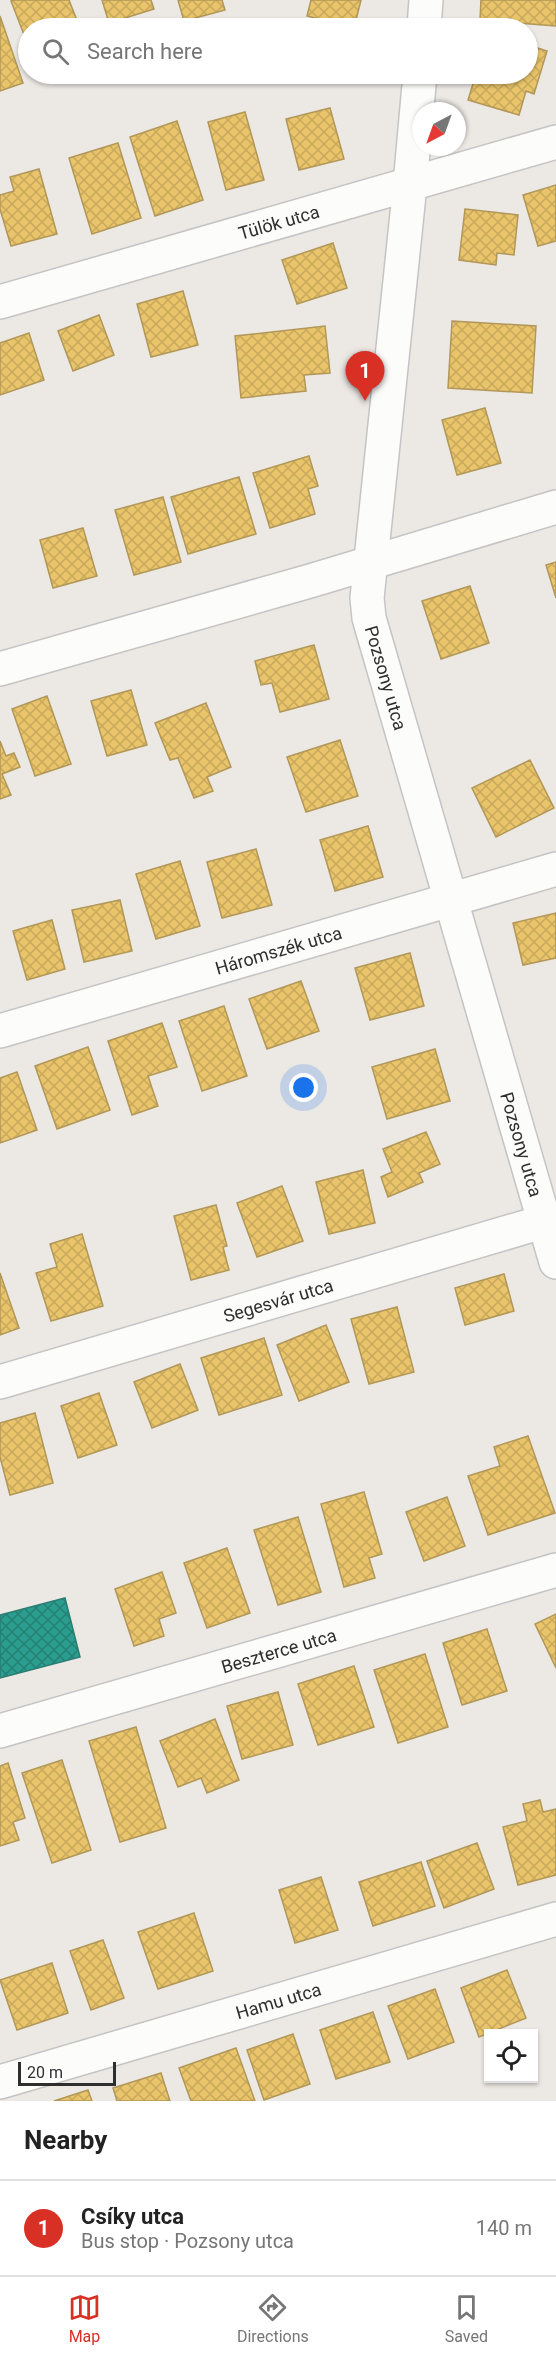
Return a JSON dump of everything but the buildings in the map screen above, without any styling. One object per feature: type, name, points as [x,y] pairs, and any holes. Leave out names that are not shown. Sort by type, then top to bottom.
[{"type":"street","points":[[425,18],[426,0]]},
{"type":"street","name":"Pozsony utca","points":[[419,84],[367,598],[369,618],[451,900],[550,1220],[556,1262]]},
{"type":"street","name":"Tülök utca","points":[[0,302],[556,142]]},
{"type":"street","points":[[0,669],[310,581],[556,507]]},
{"type":"street","name":"Háromszék utca","points":[[0,1031],[556,869]]},
{"type":"street","name":"Segesvár utca","points":[[0,1382],[550,1220]]},
{"type":"street","name":"Beszterce utca","points":[[0,1731],[556,1570]]},
{"type":"street","name":"Hamu utca","points":[[0,2082],[556,1919]]},
{"type":"place","name":"Csíky utca","points":[[365,401]]}]
